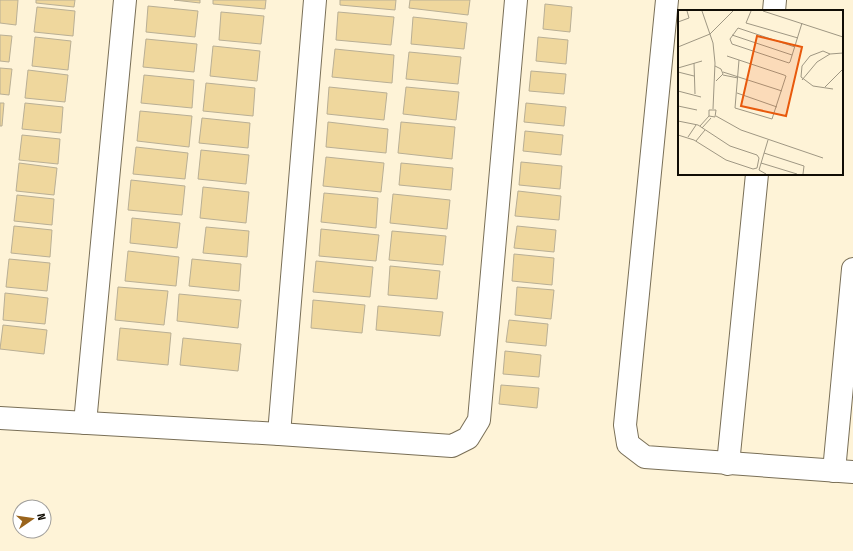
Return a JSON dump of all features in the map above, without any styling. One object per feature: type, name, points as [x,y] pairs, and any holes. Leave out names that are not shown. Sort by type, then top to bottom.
[{"type":"street","points":[[85,423],[125,0]]},
{"type":"street","points":[[278,434],[315,0]]},
{"type":"street","points":[[0,418],[278,434],[452,446],[468,438],[479,420],[516,0]]},
{"type":"street","points":[[667,0],[625,425],[628,444],[645,457],[843,472],[853,269]]},
{"type":"street","points":[[774,10],[775,0]]},
{"type":"street","points":[[728,464],[757,175]]},
{"type":"building","points":[[0,0],[18,0],[16,25],[0,23]]},
{"type":"building","points":[[36,0],[75,0],[74,7],[36,3]]},
{"type":"building","points":[[174,0],[200,0],[200,3]]},
{"type":"building","points":[[213,0],[266,0],[265,9],[213,4]]},
{"type":"building","points":[[340,0],[396,0],[395,10],[340,5]]},
{"type":"building","points":[[410,0],[470,0],[468,15],[409,8]]},
{"type":"building","points":[[545,4],[572,7],[570,32],[543,29]]},
{"type":"building","points":[[148,6],[198,11],[195,37],[146,32]]},
{"type":"building","points":[[37,7],[75,11],[73,36],[34,32]]},
{"type":"building","points":[[221,12],[264,16],[261,44],[219,40]]},
{"type":"building","points":[[338,12],[394,17],[391,45],[336,40]]},
{"type":"building","points":[[413,17],[467,23],[464,49],[411,44]]},
{"type":"building","points":[[0,35],[12,36],[9,62],[0,61]]},
{"type":"building","points":[[35,37],[71,41],[68,70],[32,66]]},
{"type":"building","points":[[538,37],[568,40],[566,64],[536,61]]},
{"type":"building","points":[[146,39],[197,44],[194,72],[143,67]]},
{"type":"building","points":[[213,46],[260,51],[257,81],[210,76]]},
{"type":"building","points":[[335,49],[394,55],[392,83],[332,77]]},
{"type":"building","points":[[409,52],[461,57],[458,84],[406,79]]},
{"type":"building","points":[[0,68],[12,69],[9,95],[0,94]]},
{"type":"building","points":[[28,70],[68,75],[65,102],[25,98]]},
{"type":"building","points":[[531,71],[566,74],[564,94],[529,91]]},
{"type":"building","points":[[144,75],[194,80],[192,108],[141,103]]},
{"type":"building","points":[[206,83],[255,88],[253,116],[203,111]]},
{"type":"building","points":[[329,87],[387,93],[384,120],[327,114]]},
{"type":"building","points":[[406,87],[459,92],[456,120],[403,114]]},
{"type":"building","points":[[0,103],[4,103],[2,126],[0,126]]},
{"type":"building","points":[[25,103],[63,107],[61,133],[22,129]]},
{"type":"building","points":[[526,103],[566,107],[564,126],[524,122]]},
{"type":"building","points":[[140,111],[192,116],[189,147],[137,141]]},
{"type":"building","points":[[202,118],[250,123],[248,148],[199,143]]},
{"type":"building","points":[[328,122],[388,129],[386,153],[326,147]]},
{"type":"building","points":[[401,122],[455,127],[452,159],[398,153]]},
{"type":"building","points":[[525,131],[563,135],[561,155],[523,151]]},
{"type":"building","points":[[22,135],[60,139],[58,164],[19,160]]},
{"type":"building","points":[[136,147],[188,153],[185,179],[133,174]]},
{"type":"building","points":[[201,150],[249,155],[246,184],[198,179]]},
{"type":"building","points":[[326,157],[384,163],[381,192],[323,186]]},
{"type":"building","points":[[521,162],[562,166],[560,189],[519,185]]},
{"type":"building","points":[[19,163],[57,168],[54,195],[16,191]]},
{"type":"building","points":[[401,163],[453,168],[451,190],[399,185]]},
{"type":"building","points":[[131,180],[185,186],[182,215],[128,210]]},
{"type":"building","points":[[203,187],[249,192],[246,223],[200,218]]},
{"type":"building","points":[[518,191],[561,196],[559,220],[515,216]]},
{"type":"building","points":[[324,193],[378,198],[376,228],[321,222]]},
{"type":"building","points":[[393,194],[450,200],[447,229],[390,223]]},
{"type":"building","points":[[17,195],[54,199],[52,225],[14,221]]},
{"type":"building","points":[[132,218],[180,223],[177,248],[130,243]]},
{"type":"building","points":[[14,226],[52,230],[50,257],[11,253]]},
{"type":"building","points":[[517,226],[556,230],[554,252],[514,248]]},
{"type":"building","points":[[206,227],[249,231],[247,257],[203,253]]},
{"type":"building","points":[[321,229],[379,235],[376,261],[319,256]]},
{"type":"building","points":[[392,231],[446,236],[443,265],[389,260]]},
{"type":"building","points":[[128,251],[179,257],[176,286],[125,281]]},
{"type":"building","points":[[514,254],[554,258],[552,285],[512,281]]},
{"type":"building","points":[[9,259],[50,263],[47,291],[6,287]]},
{"type":"building","points":[[192,259],[241,264],[239,291],[189,286]]},
{"type":"building","points":[[316,261],[373,267],[370,297],[313,292]]},
{"type":"building","points":[[390,266],[440,271],[437,299],[388,295]]},
{"type":"building","points":[[118,287],[168,291],[164,325],[115,320]]},
{"type":"building","points":[[517,287],[554,290],[551,319],[515,315]]},
{"type":"building","points":[[5,293],[48,298],[45,324],[3,320]]},
{"type":"building","points":[[179,294],[241,300],[238,328],[177,321]]},
{"type":"building","points":[[313,300],[365,305],[362,333],[311,328]]},
{"type":"building","points":[[378,306],[443,312],[440,336],[376,330]]},
{"type":"building","points":[[509,320],[548,324],[546,346],[506,342]]},
{"type":"building","points":[[3,325],[47,330],[44,354],[0,349]]},
{"type":"building","points":[[120,328],[171,333],[168,365],[117,360]]},
{"type":"building","points":[[183,338],[241,344],[238,371],[180,365]]},
{"type":"building","points":[[505,351],[541,355],[539,377],[503,374]]},
{"type":"building","points":[[501,385],[539,388],[537,408],[499,404]]}]
